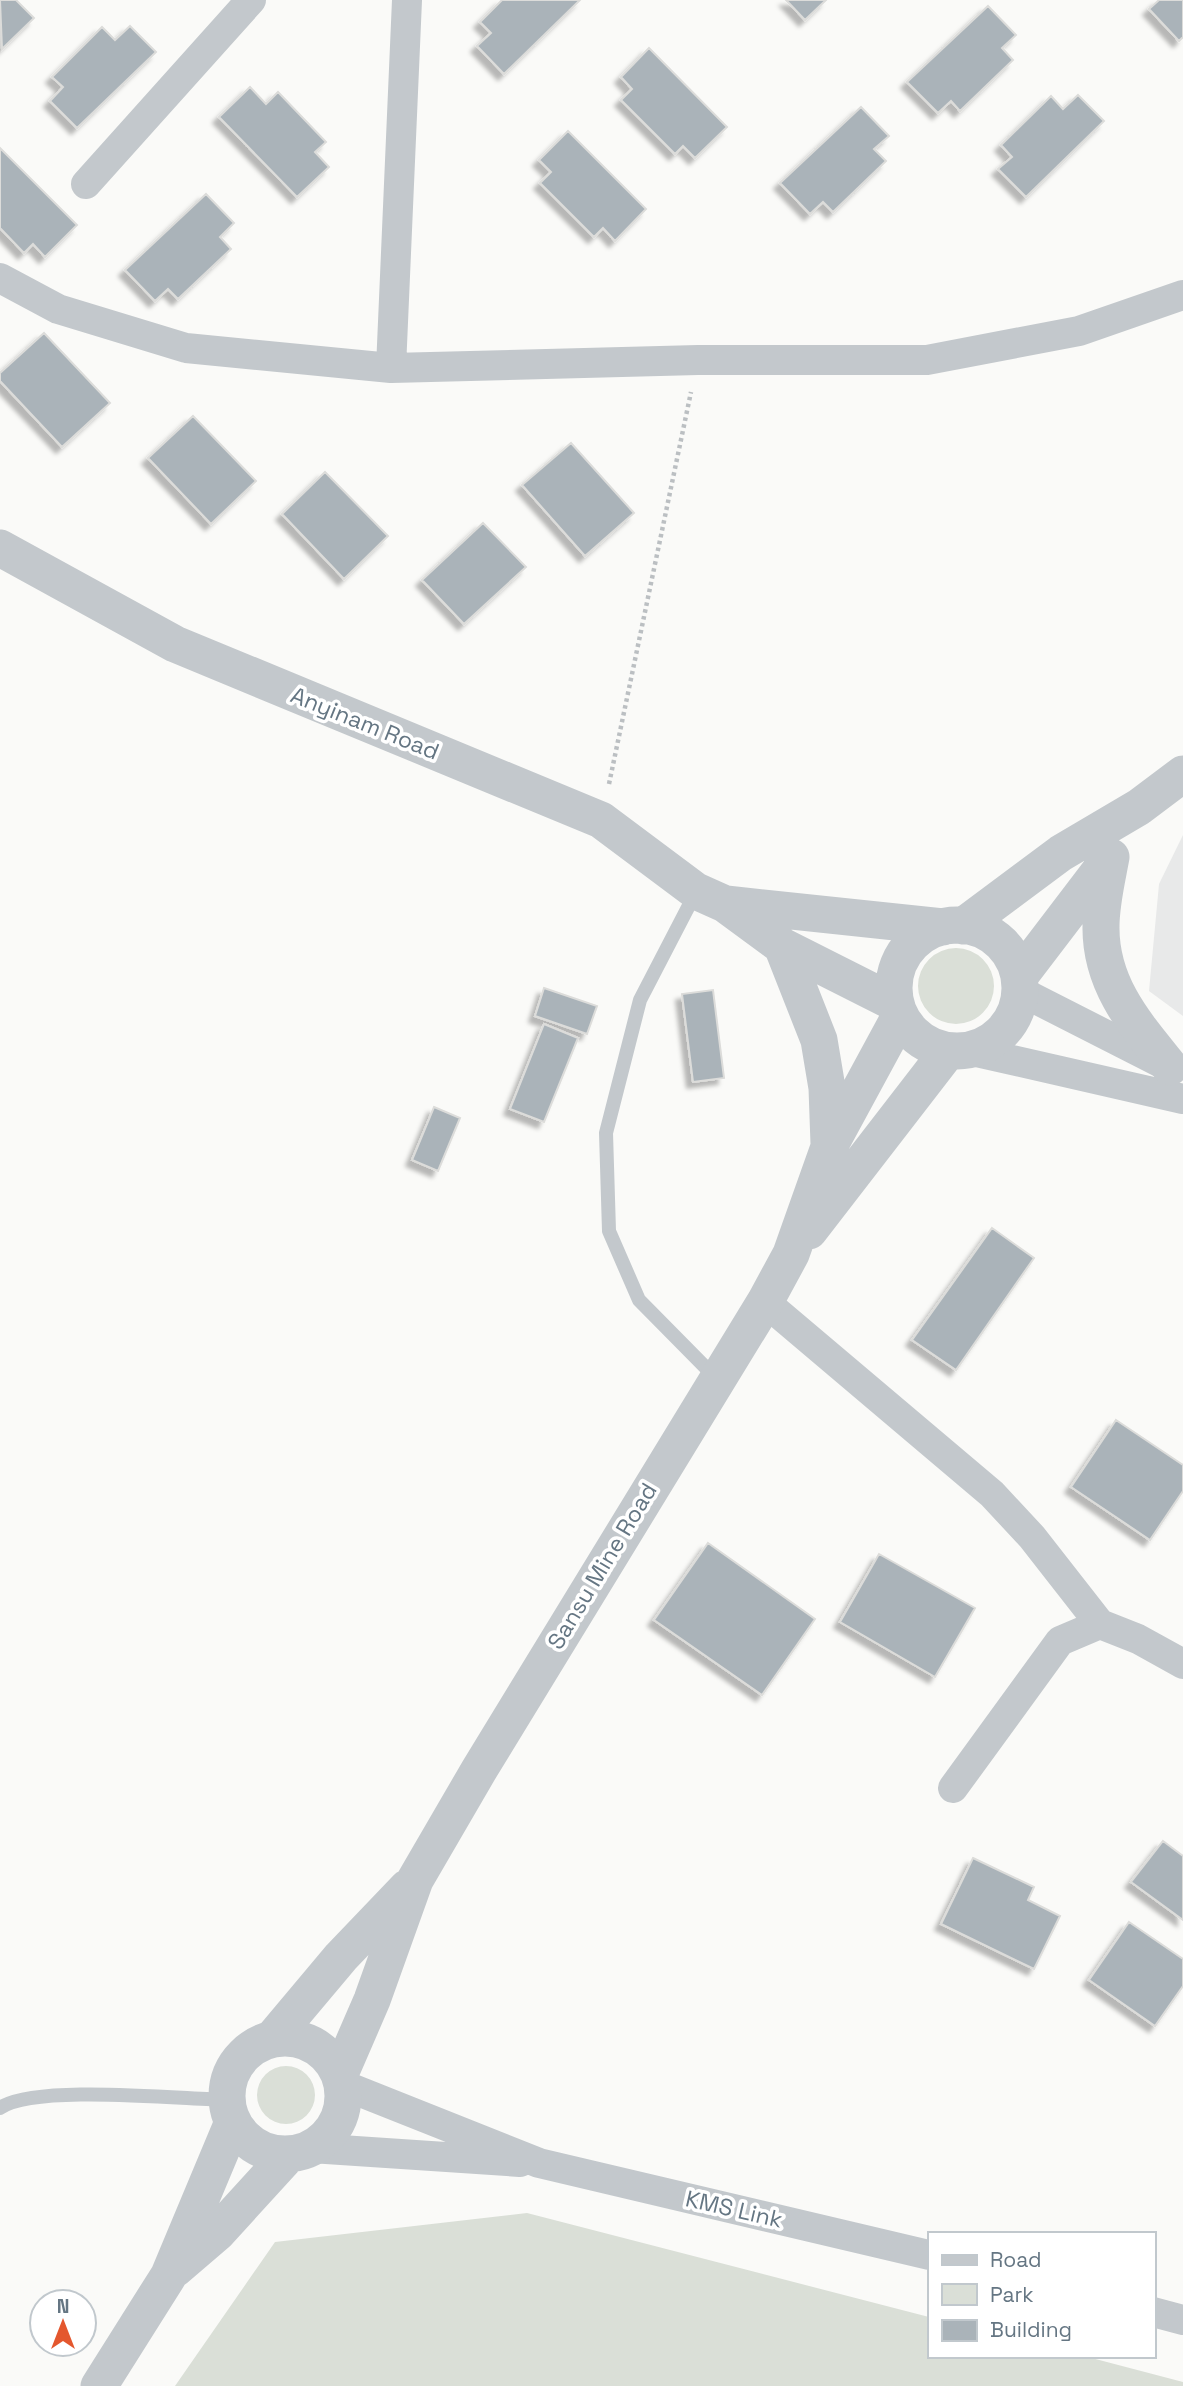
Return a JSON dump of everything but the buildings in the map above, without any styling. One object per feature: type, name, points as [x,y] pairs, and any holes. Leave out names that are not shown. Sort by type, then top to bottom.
[{"type":"street","points":[[86,184],[251,0]]},
{"type":"street","points":[[391,368],[407,0]]},
{"type":"street","points":[[0,278],[58,309],[186,348],[391,368],[698,360],[927,360],[1079,331],[1183,295]]},
{"type":"street","name":"Anyinam Road","points":[[0,548],[175,644],[601,820],[782,946],[897,1010]]},
{"type":"street","points":[[1179,1080],[958,1051],[928,1044],[912,1032],[897,1010],[896,970],[903,955],[914,943],[953,927],[1061,853],[1139,807],[1183,774]]},
{"type":"street","points":[[1019,984],[1111,857],[1139,807]]},
{"type":"street","points":[[1111,857],[1101,924],[1108,973],[1124,1011],[1179,1080]]},
{"type":"street","points":[[710,898],[983,931],[1000,942],[1012,958],[1019,984],[1016,1012],[1004,1030],[988,1043],[958,1051]]},
{"type":"street","points":[[782,946],[819,1040],[827,1088],[829,1147]]},
{"type":"street","points":[[1019,984],[1179,1080]]},
{"type":"street","name":"Sansu Mine Road","points":[[341,2079],[415,1880],[716,1378],[765,1302],[791,1254],[829,1147],[897,1010]]},
{"type":"street","name":"Sansu Mine Road","points":[[791,1254],[958,1051]]},
{"type":"street","points":[[765,1302],[992,1494],[1032,1537],[1100,1624],[1139,1639],[1183,1664]]},
{"type":"street","points":[[953,1788],[1060,1641],[1100,1624]]},
{"type":"street","name":"Sansu Mine Road","points":[[273,2038],[341,1957],[415,1880]]},
{"type":"street","points":[[99,2386],[169,2275],[230,2111],[229,2079],[238,2061],[254,2046],[273,2038],[300,2039],[324,2052],[341,2079],[343,2104],[338,2122],[326,2138],[300,2151],[217,2233],[169,2275]]},
{"type":"street","name":"KMS Link","points":[[341,2079],[539,2163],[928,2255]]},
{"type":"street","points":[[230,2111],[246,2139],[266,2151],[300,2151]]},
{"type":"street","name":"KMS Link","points":[[300,2151],[539,2163]]},
{"type":"street","points":[[1155,2313],[1183,2320]]},
{"type":"lane","points":[[710,898],[640,1000],[606,1133],[609,1231],[639,1300],[716,1378]]},
{"type":"lane","points":[[0,2108],[8,2103],[57,2095],[230,2111]]},
{"type":"path","points":[[601,820],[698,360]]},
{"type":"shaded area","points":[[1183,835],[1183,1016],[1149,991],[1159,884]]},
{"type":"green space","points":[[956,948],[970,951],[983,959],[991,972],[994,986],[991,1000],[983,1013],[970,1021],[956,1024],[942,1021],[929,1013],[921,1000],[918,986],[921,972],[929,959],[942,951]]},
{"type":"green space","points":[[286,2066],[297,2068],[310,2079],[315,2095],[313,2106],[302,2119],[286,2124],[275,2122],[262,2111],[257,2095],[259,2084],[270,2071]]},
{"type":"green space","points":[[527,2213],[928,2317],[928,2358],[1092,2358],[1183,2382],[1183,2386],[175,2386],[275,2242]]}]
